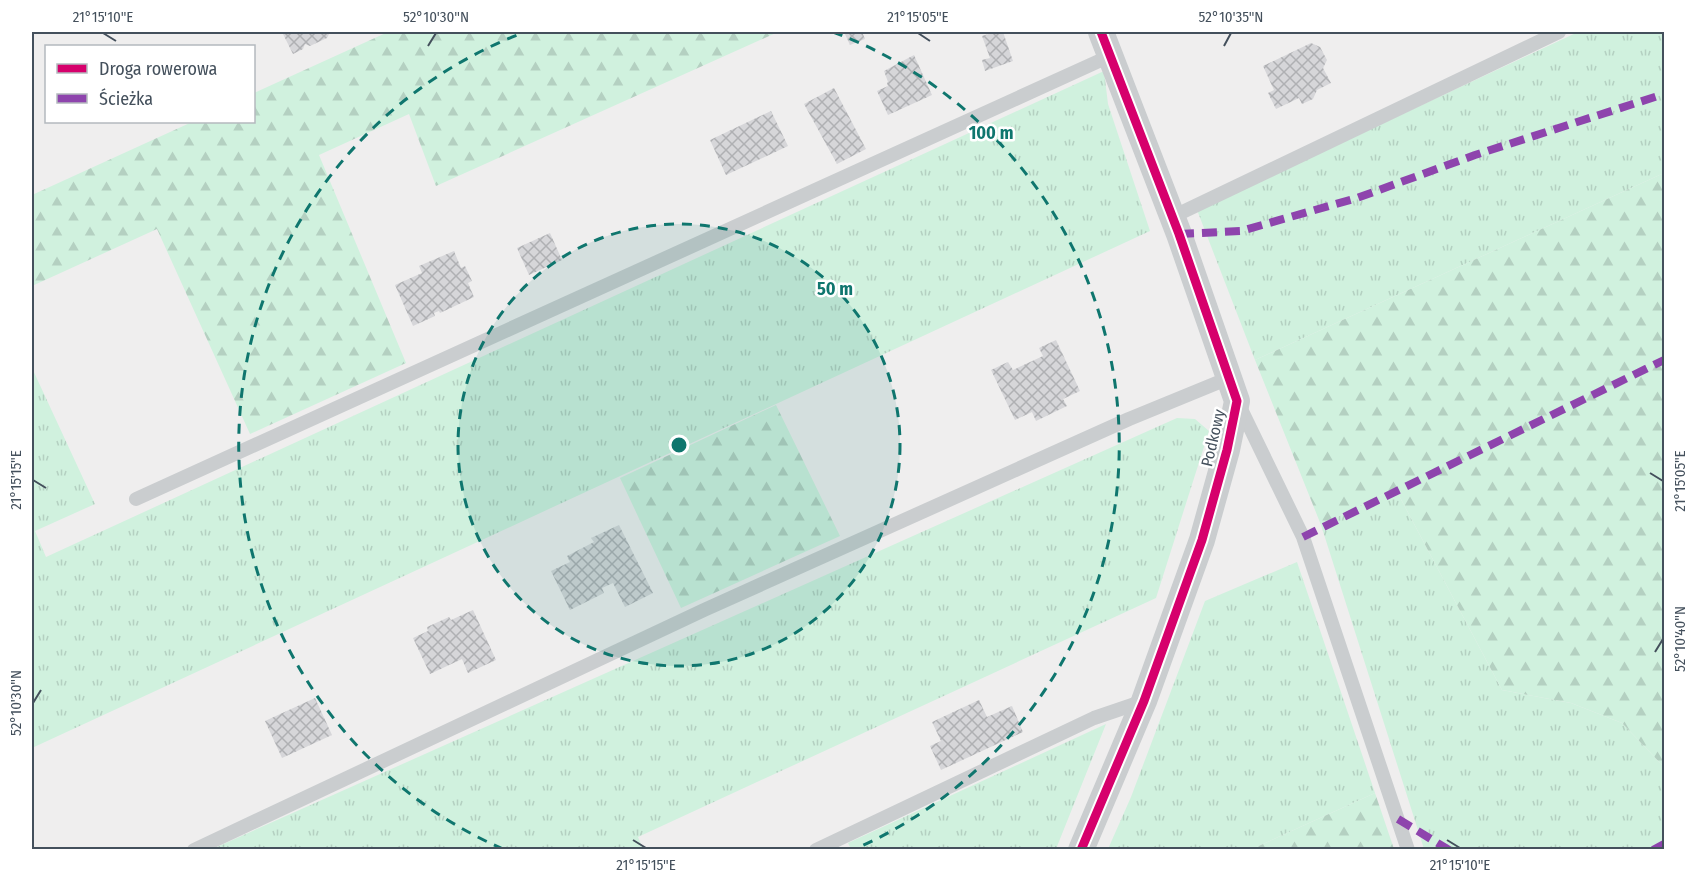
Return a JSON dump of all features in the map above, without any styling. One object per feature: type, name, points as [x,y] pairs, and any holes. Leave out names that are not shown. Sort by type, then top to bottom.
[{"type":"street","points":[[1101,32],[1172,217],[1233,390]]},
{"type":"street","name":"Podkowy","points":[[1081,849],[1144,701],[1202,540],[1227,450],[1233,390]]},
{"type":"lane","points":[[1172,217],[1559,32]]},
{"type":"lane","points":[[136,500],[1110,56]]},
{"type":"lane","points":[[194,849],[704,610],[1129,419],[1233,390],[1303,537],[1408,849]]},
{"type":"lane","points":[[816,849],[1094,718],[1144,701]]},
{"type":"green space","points":[[388,32],[778,32],[436,186],[409,114],[319,155],[406,363],[250,434],[157,229],[32,286],[32,195],[190,123],[255,123],[255,93]]},
{"type":"green space","points":[[1578,32],[1664,32],[1664,173],[1255,360],[1197,210]]},
{"type":"green space","points":[[1104,71],[1108,104],[1150,231],[32,748],[32,368],[95,504],[35,531],[46,557]]},
{"type":"green space","points":[[1664,173],[1664,767],[1622,723],[1571,703],[1502,690],[1395,488],[1321,525],[1255,360]]},
{"type":"green space","points":[[776,405],[840,536],[681,608],[620,478]]},
{"type":"green space","points":[[1177,418],[1195,419],[1209,431],[1156,598],[638,837],[643,849],[210,850]]},
{"type":"green space","points":[[1395,488],[1502,690],[1571,703],[1622,723],[1664,767],[1664,849],[1424,849],[1321,525]]},
{"type":"green space","points":[[1297,562],[1375,793],[1252,849],[1108,849],[1131,797],[1205,601]]},
{"type":"green space","points":[[1106,724],[1056,849],[851,849],[848,843]]},
{"type":"green space","points":[[1375,793],[1394,849],[1252,849]]},
{"type":"building","points":[[282,32],[330,32],[327,38],[310,46],[305,44],[303,49],[293,54]]},
{"type":"building","points":[[844,32],[862,32],[865,39],[850,45]]},
{"type":"building","points":[[1003,32],[1013,61],[985,71],[982,60],[990,58],[982,36]]},
{"type":"building","points":[[1311,43],[1320,47],[1327,60],[1323,68],[1331,83],[1317,90],[1313,99],[1302,104],[1299,98],[1276,109],[1268,93],[1274,90],[1263,66]]},
{"type":"building","points":[[914,55],[932,95],[888,115],[877,91],[888,86],[884,71]]},
{"type":"building","points":[[834,88],[866,149],[837,164],[804,104]]},
{"type":"building","points":[[771,111],[788,146],[726,175],[710,140]]},
{"type":"building","points":[[550,233],[562,260],[529,275],[517,248]]},
{"type":"building","points":[[454,251],[461,268],[465,266],[472,281],[468,283],[474,297],[440,313],[439,311],[434,313],[435,316],[413,326],[395,285],[422,273],[419,266]]},
{"type":"building","points":[[1056,340],[1080,391],[1063,399],[1067,406],[1036,421],[1032,412],[1015,420],[991,370],[1008,362],[1013,370],[1043,356],[1039,348]]},
{"type":"building","points":[[619,525],[653,593],[625,607],[613,583],[602,588],[604,593],[570,610],[551,571],[570,562],[567,556],[594,542],[591,538]]},
{"type":"building","points":[[473,610],[496,660],[468,673],[462,659],[430,674],[413,638],[428,631],[427,627]]},
{"type":"building","points":[[315,698],[332,735],[282,758],[265,721]]},
{"type":"building","points":[[979,700],[987,717],[1012,706],[1023,732],[941,770],[930,746],[941,741],[932,722]]},
{"type":"marked path","points":[[1179,234],[1241,231],[1357,198],[1475,155],[1664,94]]},
{"type":"marked path","points":[[1303,537],[1664,360]]},
{"type":"marked path","points":[[1398,819],[1449,850]]},
{"type":"marked path","points":[[1653,850],[1664,844]]},
{"type":"cycle path","points":[[1081,850],[1144,701],[1202,540],[1227,450],[1237,401],[1179,234],[1101,32]]}]
